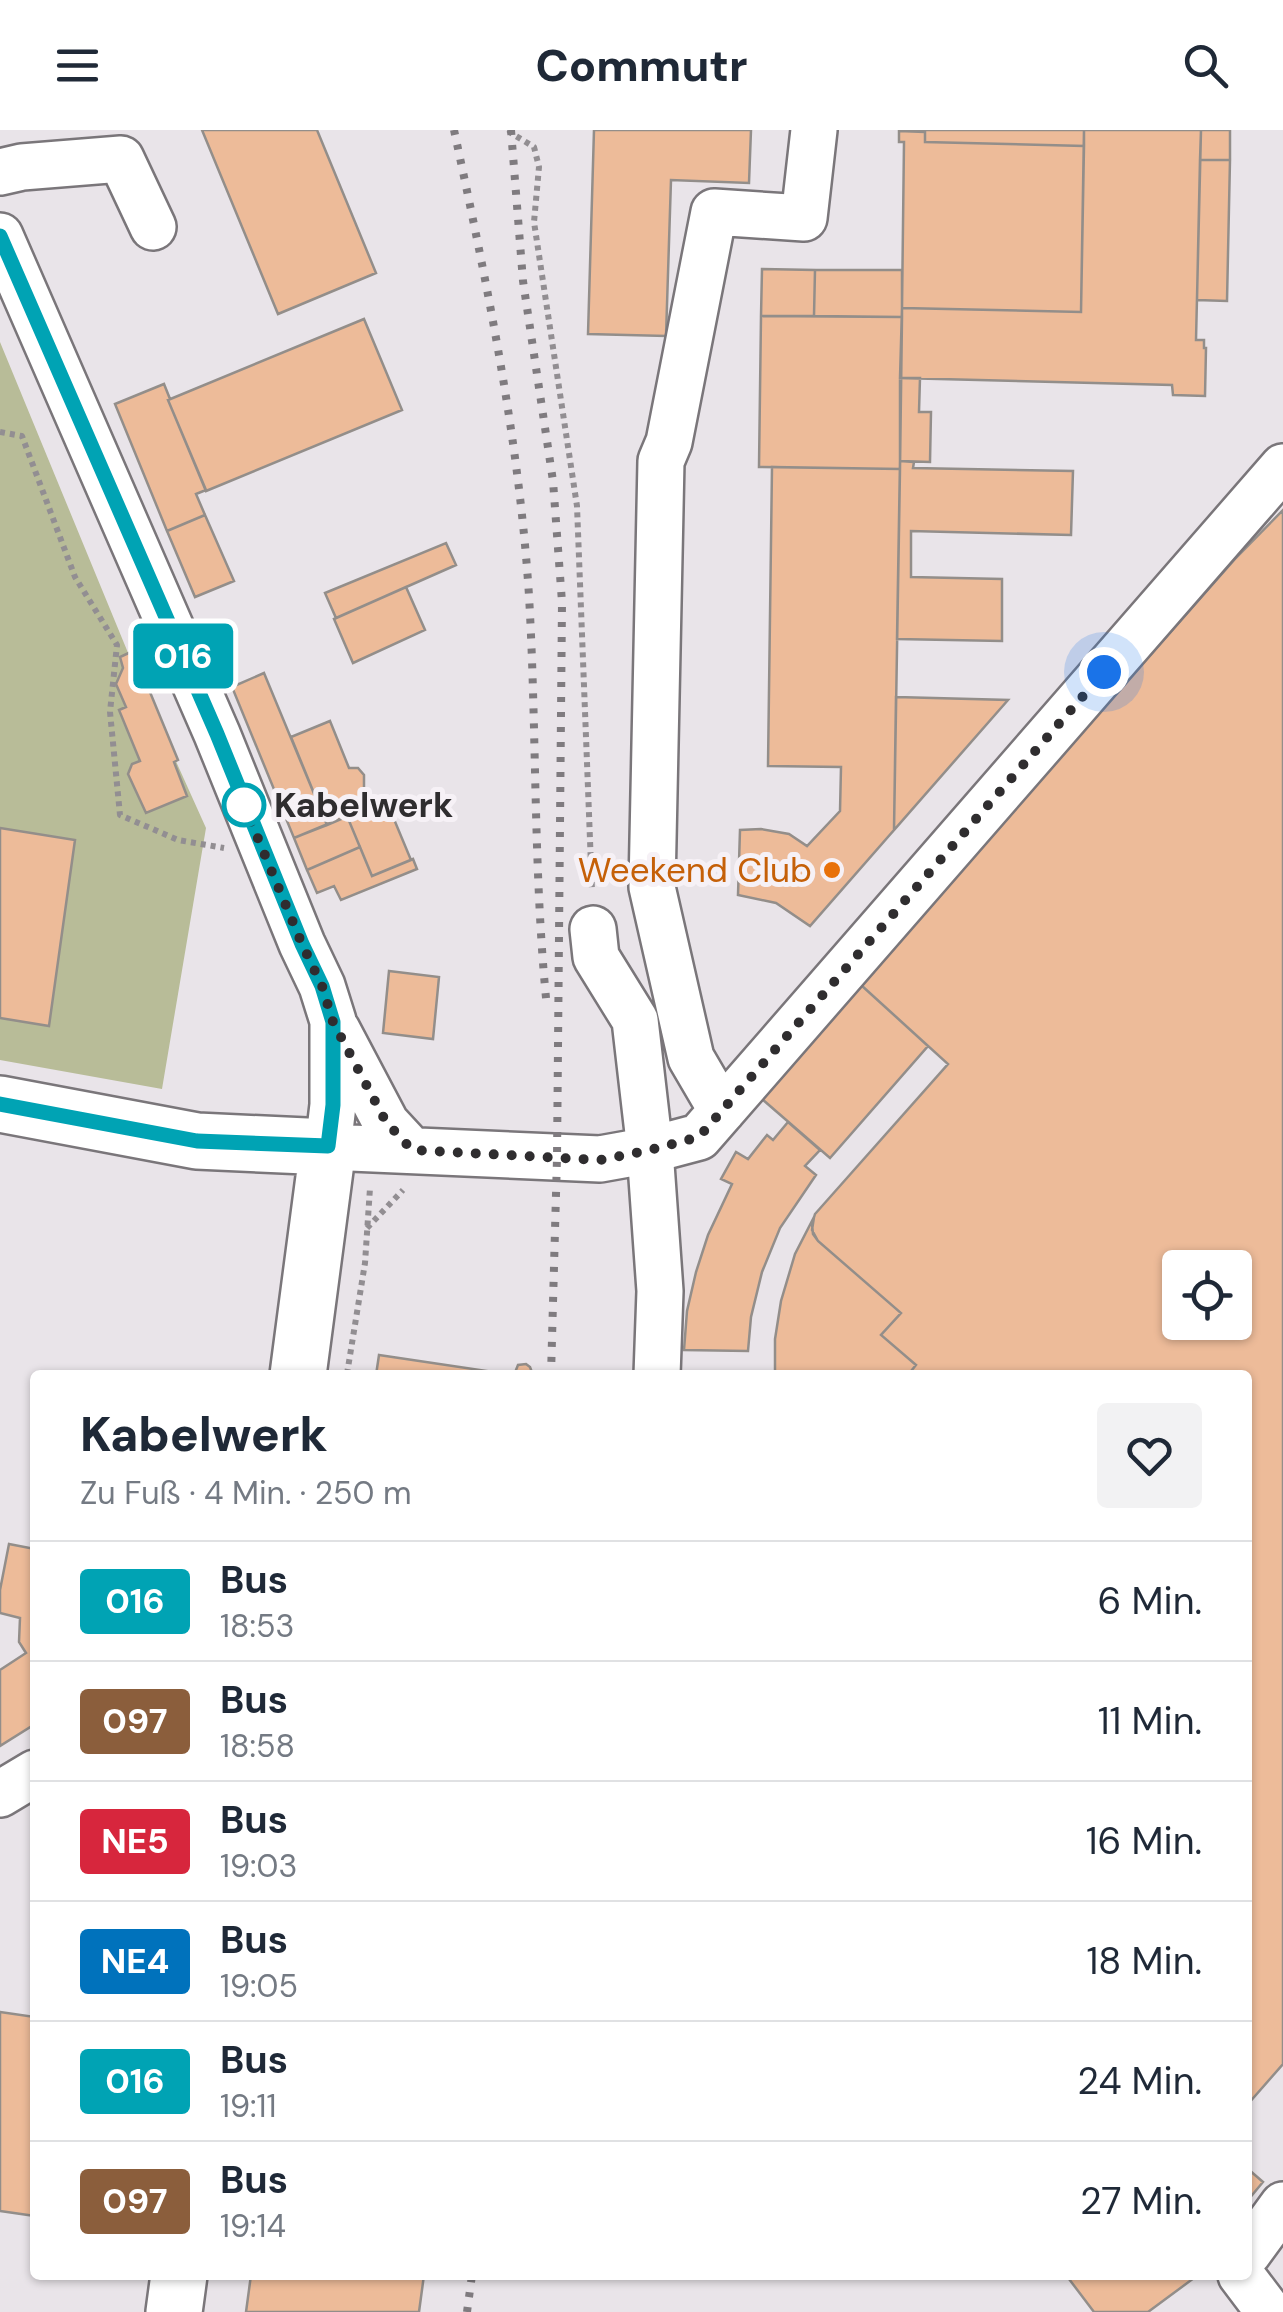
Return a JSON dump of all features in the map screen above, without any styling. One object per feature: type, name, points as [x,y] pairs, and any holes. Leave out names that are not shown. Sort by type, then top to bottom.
[{"type":"main road","points":[[0,1104],[197,1141],[346,1147],[342,1232],[300,1370]]},
{"type":"main road","points":[[174,2312],[178,2280]]},
{"type":"street","points":[[722,1111],[691,1058],[652,886],[661,461],[669,442],[714,212],[804,218],[814,130]]},
{"type":"street","points":[[0,172],[122,158],[153,227]]},
{"type":"street","points":[[0,236],[217,734],[322,986],[333,1022],[386,1122],[425,1151]]},
{"type":"street","points":[[333,1022],[333,1105],[346,1147],[600,1160],[699,1137],[1283,467]]},
{"type":"street","points":[[593,929],[596,957],[634,1020],[650,1150],[660,1291],[657,1370]]},
{"type":"street","points":[[0,1794],[30,1776]]},
{"type":"street","points":[[1252,2247],[1283,2205]]},
{"type":"path","points":[[509,130],[534,147],[539,166],[534,222],[577,506],[593,929]]},
{"type":"path","points":[[0,432],[22,436],[75,577],[118,645],[110,712],[120,816],[178,840],[226,848]]},
{"type":"path","points":[[346,1147],[371,1190],[342,1232],[346,1370]]},
{"type":"path","points":[[342,1232],[425,1151]]},
{"type":"green space","points":[[0,342],[138,677],[206,828],[162,1089],[0,1060]]},
{"type":"building","points":[[202,130],[317,130],[376,273],[278,314]]},
{"type":"building","points":[[594,130],[751,130],[749,183],[671,180],[666,336],[588,334]]},
{"type":"building","points":[[899,130],[1084,130],[1084,146],[925,142],[925,132]]},
{"type":"building","points":[[1084,130],[1201,130],[1196,340],[1204,340],[1206,348],[1205,396],[1173,395],[1172,385],[900,378],[902,308],[1081,312]]},
{"type":"building","points":[[1201,130],[1230,130],[1230,160],[1200,160]]},
{"type":"building","points":[[899,131],[925,132],[925,142],[1084,146],[1081,312],[902,308],[904,142],[899,142]]},
{"type":"building","points":[[1200,160],[1230,160],[1227,301],[1197,300]]},
{"type":"building","points":[[762,269],[815,270],[814,316],[761,316]]},
{"type":"building","points":[[815,270],[902,270],[902,317],[814,316]]},
{"type":"building","points":[[761,316],[902,317],[900,469],[759,467]]},
{"type":"building","points":[[364,319],[402,410],[206,491],[168,400]]},
{"type":"building","points":[[900,378],[920,378],[919,412],[931,412],[930,462],[900,461]]},
{"type":"building","points":[[164,384],[206,490],[196,494],[205,515],[167,531],[115,404]]},
{"type":"building","points":[[900,461],[914,462],[913,468],[1073,471],[1071,535],[911,531],[911,577],[1002,579],[1002,641],[897,639]]},
{"type":"building","points":[[772,467],[900,469],[894,830],[810,926],[776,903],[738,895],[740,830],[789,834],[807,846],[840,811],[841,767],[768,766]]},
{"type":"building","points":[[1283,510],[1283,2064],[1252,2099],[1252,1370],[912,1370],[916,1365],[881,1335],[901,1313],[813,1234],[815,1214],[948,1064],[861,985],[1111,693],[1114,696]]},
{"type":"building","points":[[205,515],[234,581],[195,597],[167,531]]},
{"type":"building","points":[[446,543],[456,565],[336,618],[325,593]]},
{"type":"building","points":[[406,587],[425,630],[353,663],[334,619]]},
{"type":"building","points":[[133,651],[178,760],[174,762],[187,796],[146,813],[128,774],[132,764],[140,761],[119,710],[126,707],[116,684],[123,668],[120,657]]},
{"type":"building","points":[[264,673],[327,825],[294,838],[232,687]]},
{"type":"building","points":[[896,697],[1008,700],[894,830]]},
{"type":"building","points":[[330,721],[349,768],[358,768],[364,775],[367,808],[327,825],[291,737]]},
{"type":"building","points":[[386,800],[411,860],[372,876],[347,816]]},
{"type":"building","points":[[347,816],[360,847],[307,870],[294,838]]},
{"type":"building","points":[[0,828],[75,840],[49,1026],[0,1018]]},
{"type":"building","points":[[360,847],[372,876],[413,859],[417,869],[341,900],[334,886],[317,893],[307,870]]},
{"type":"building","points":[[389,971],[439,977],[433,1039],[383,1033]]},
{"type":"building","points":[[861,985],[928,1046],[830,1158],[762,1099]]},
{"type":"building","points":[[788,1122],[820,1150],[805,1166],[816,1175],[780,1228],[762,1272],[748,1351],[684,1350],[696,1272],[732,1184],[721,1179],[736,1152],[748,1159],[767,1135],[773,1140]]},
{"type":"building","points":[[814,1217],[812,1230],[818,1241],[901,1313],[881,1335],[916,1365],[912,1370],[775,1370],[781,1301],[795,1254]]},
{"type":"building","points":[[379,1355],[480,1370],[377,1370]]},
{"type":"building","points":[[518,1365],[531,1370],[516,1370]]},
{"type":"building","points":[[9,1544],[30,1548],[30,1727],[0,1746],[0,1670],[26,1653],[19,1642],[20,1618],[0,1613]]},
{"type":"building","points":[[0,2012],[30,2016],[30,2215],[0,2211]]},
{"type":"building","points":[[1252,2172],[1263,2182],[1252,2195]]},
{"type":"building","points":[[250,2280],[423,2280],[419,2312],[246,2312]]},
{"type":"building","points":[[1070,2280],[1191,2280],[1148,2312],[1094,2312]]},
{"type":"railway","points":[[454,130],[500,362],[518,478],[529,596],[539,905],[547,1008]]},
{"type":"railway","points":[[511,130],[523,281],[553,481],[562,602],[551,1370]]},
{"type":"railway","points":[[467,2312],[471,2280]]},
{"type":"bus line","name":"016","points":[[0,236],[322,986],[333,1022],[333,1105],[328,1146],[197,1141],[0,1104]]},
{"type":"place","name":"Kabelwerk","points":[[244,805]]},
{"type":"place","name":"Weekend Club","points":[[832,870]]},
{"type":"route","points":[[244,805],[322,986],[333,1022],[386,1122],[412,1150],[600,1160],[699,1137],[1104,672]]}]
